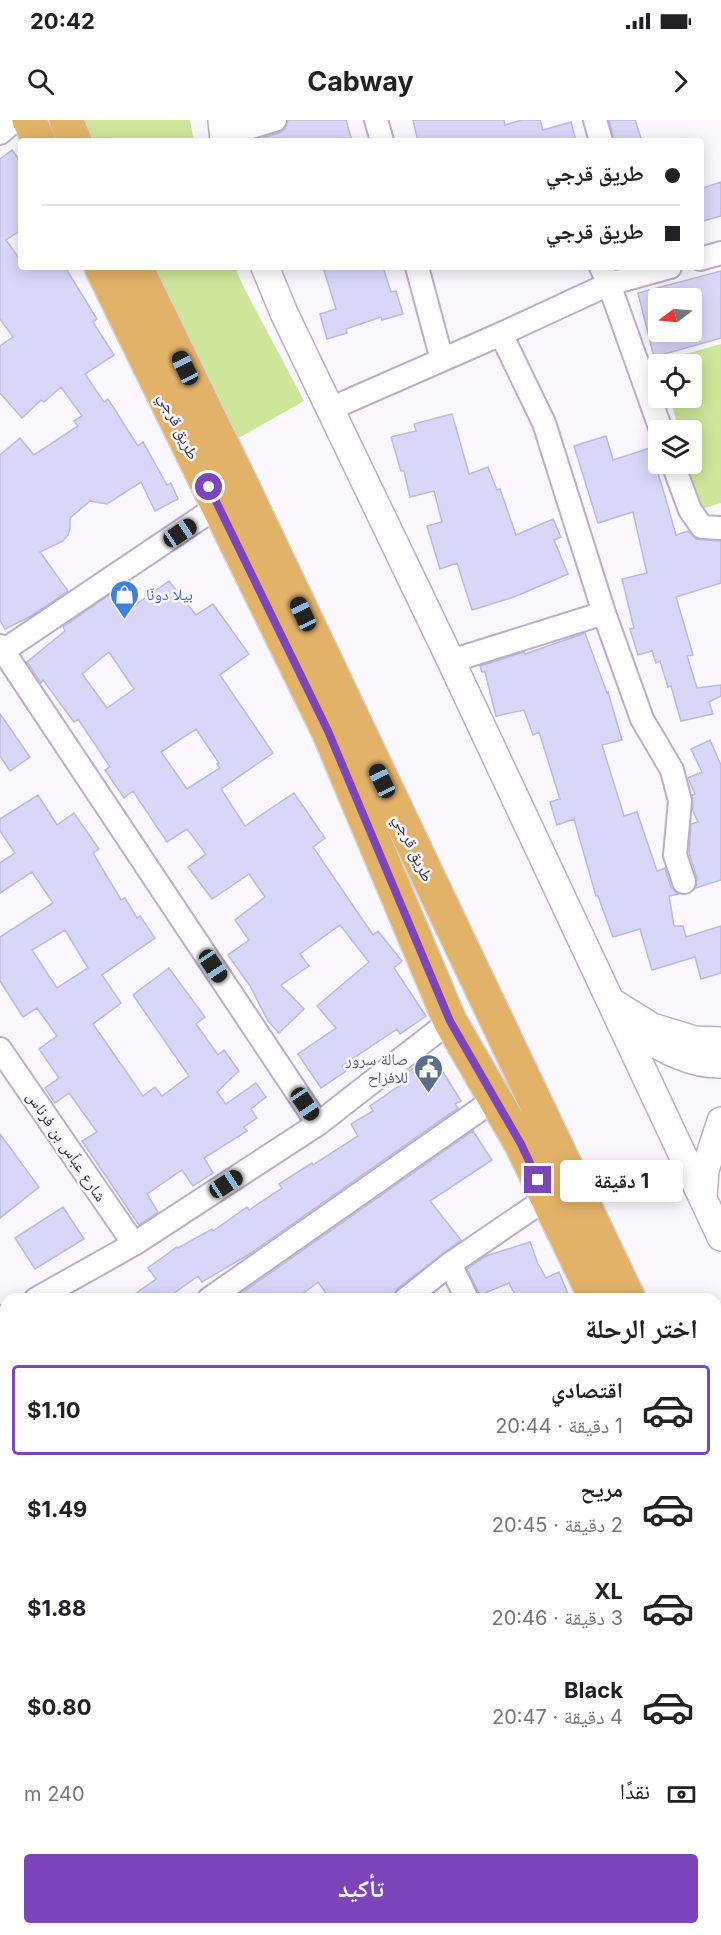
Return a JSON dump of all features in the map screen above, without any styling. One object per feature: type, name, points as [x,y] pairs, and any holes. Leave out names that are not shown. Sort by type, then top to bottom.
[{"type":"highway","points":[[29,120],[38,138]]},
{"type":"highway","points":[[66,120],[74,138]]},
{"type":"highway","name":"طريق قرجي","points":[[103,270],[231,498],[626,1293]]},
{"type":"highway","name":"طريق قرجي","points":[[137,270],[450,1021],[521,1144],[593,1293]]},
{"type":"street","points":[[0,133],[15,120]]},
{"type":"street","points":[[223,132],[275,120]]},
{"type":"street","points":[[376,120],[381,138]]},
{"type":"street","points":[[595,120],[600,138]]},
{"type":"street","points":[[704,258],[721,253]]},
{"type":"street","points":[[266,270],[284,313],[451,661],[718,1231]]},
{"type":"street","points":[[418,270],[442,360]]},
{"type":"street","points":[[330,409],[501,334],[605,275],[646,270]]},
{"type":"street","points":[[605,275],[657,420]]},
{"type":"street","points":[[501,334],[544,423],[604,613],[642,719],[672,770],[680,801],[675,855],[684,882]]},
{"type":"street","points":[[677,474],[690,510],[702,527],[721,528]]},
{"type":"street","points":[[231,498],[1,650],[318,1124]]},
{"type":"street","points":[[451,661],[604,613]]},
{"type":"street","points":[[615,1009],[652,1027],[695,1040],[721,1041]]},
{"type":"street","points":[[615,1009],[643,1036],[672,1053],[711,1064],[721,1064]]},
{"type":"street","points":[[47,1293],[134,1244],[318,1124],[450,1021]]},
{"type":"street","name":"شارع عباّس بن فرناس","points":[[0,1049],[134,1244]]},
{"type":"street","points":[[218,1293],[495,1099]]},
{"type":"street","points":[[703,1198],[705,1170],[721,1121]]},
{"type":"street","points":[[718,1231],[721,1175]]},
{"type":"street","points":[[414,1293],[450,1264],[547,1198]]},
{"type":"street","points":[[450,1264],[463,1293]]},
{"type":"green space","points":[[84,120],[190,120],[193,138],[93,138]]},
{"type":"green space","points":[[156,270],[236,270],[304,401],[235,440]]},
{"type":"green space","points":[[721,344],[721,503],[701,509],[691,474],[702,474],[702,420],[676,420],[673,408],[702,408],[702,354],[685,354]]},
{"type":"building","points":[[288,120],[346,120],[351,138],[262,138],[285,129]]},
{"type":"building","points":[[413,120],[504,120],[505,125],[522,120],[540,120],[543,130],[571,122],[575,138],[417,138]]},
{"type":"building","points":[[609,120],[635,120],[641,138],[613,138]]},
{"type":"building","points":[[12,150],[18,158],[18,232],[6,240],[18,257],[18,270],[67,270],[97,319],[93,322],[114,355],[85,374],[104,402],[108,399],[138,446],[143,442],[167,485],[171,483],[178,499],[155,511],[141,482],[107,504],[90,501],[70,518],[70,529],[63,541],[40,552],[68,591],[31,616],[5,629],[0,620],[0,455],[20,438],[34,455],[78,426],[74,421],[82,416],[61,387],[44,402],[41,400],[22,418],[0,393],[0,346],[13,337],[0,319],[0,159]]},
{"type":"building","points":[[721,182],[721,216],[704,221],[704,188]]},
{"type":"building","points":[[324,270],[384,270],[391,292],[396,291],[403,314],[382,320],[381,317],[346,329],[347,333],[327,339],[320,314],[336,309]]},
{"type":"building","points":[[721,271],[721,338],[665,354],[653,354],[650,342],[702,342],[702,288],[657,288]]},
{"type":"building","points":[[648,290],[648,333],[638,293]]},
{"type":"building","points":[[452,414],[469,474],[488,467],[497,490],[500,489],[516,535],[553,519],[561,537],[554,540],[568,574],[514,597],[472,610],[457,563],[440,569],[427,526],[442,522],[434,491],[410,497],[404,471],[401,471],[391,437],[416,431],[414,424]]},
{"type":"building","points":[[606,436],[613,460],[648,449],[648,474],[658,474],[676,535],[688,531],[696,539],[721,541],[721,583],[676,597],[693,655],[687,656],[697,688],[721,685],[721,696],[709,702],[713,714],[681,721],[671,686],[668,687],[660,661],[656,663],[652,651],[638,655],[630,629],[634,628],[622,579],[647,573],[633,512],[598,523],[574,446]]},
{"type":"building","points":[[169,581],[196,615],[213,604],[249,654],[220,675],[273,753],[221,789],[245,826],[294,793],[325,838],[313,847],[373,935],[378,931],[402,961],[394,968],[426,1016],[400,1034],[397,1029],[342,1066],[346,1071],[321,1088],[298,1054],[336,1028],[317,1006],[369,962],[340,925],[300,954],[309,966],[281,985],[304,1009],[279,1033],[268,1021],[250,986],[228,955],[249,940],[235,920],[265,897],[249,874],[212,899],[188,867],[206,854],[187,829],[167,842],[133,791],[124,798],[105,770],[110,767],[78,719],[74,722],[43,680],[41,683],[27,662],[65,631],[63,627],[118,589],[131,608]],"holes":[[[109,652],[134,689],[107,708],[82,674]],[[196,729],[220,768],[187,789],[161,752]]]},
{"type":"building","points":[[585,633],[608,692],[622,740],[602,745],[624,816],[637,812],[657,871],[665,868],[671,887],[678,894],[669,896],[674,926],[683,926],[686,937],[721,926],[721,973],[701,979],[695,957],[652,970],[640,929],[613,937],[598,896],[596,896],[574,819],[557,825],[550,802],[560,799],[539,732],[533,735],[524,710],[496,716],[485,672],[482,672],[480,666],[524,652],[525,654]]},
{"type":"building","points":[[0,714],[30,757],[10,771],[0,756]]},
{"type":"building","points":[[710,740],[721,765],[721,880],[696,888],[697,878],[689,853],[691,824],[698,822],[693,811],[692,795],[695,794],[688,778],[702,772],[691,749]]},
{"type":"building","points":[[38,795],[57,825],[74,813],[99,849],[93,853],[121,900],[125,898],[137,918],[140,916],[155,938],[102,975],[121,1003],[93,1024],[143,1096],[155,1087],[162,1096],[189,1076],[133,995],[169,968],[205,1017],[196,1024],[218,1055],[224,1050],[239,1071],[217,1092],[226,1104],[256,1083],[266,1097],[251,1109],[257,1118],[244,1127],[247,1131],[204,1158],[213,1173],[193,1186],[182,1170],[147,1194],[158,1212],[139,1225],[82,1141],[97,1132],[69,1093],[55,1103],[45,1088],[59,1078],[39,1049],[57,1036],[37,1008],[23,1017],[0,981],[0,937],[53,903],[32,872],[0,893],[0,863],[15,853],[0,831],[0,819]],"holes":[[[65,930],[88,968],[57,988],[32,950]]]},
{"type":"building","points":[[433,1056],[461,1101],[455,1104],[458,1108],[251,1253],[202,1282],[198,1276],[174,1293],[136,1293],[156,1279],[148,1268],[177,1247],[212,1229],[213,1231],[247,1207],[249,1210],[282,1188],[279,1184],[358,1136],[351,1124],[373,1111],[370,1106],[402,1084],[398,1078]]},
{"type":"building","points":[[473,1131],[492,1160],[430,1201],[461,1240],[398,1288],[395,1293],[326,1293],[318,1282],[304,1293],[242,1293]]},
{"type":"building","points":[[0,1134],[39,1187],[0,1218]]},
{"type":"building","points":[[63,1207],[84,1239],[35,1269],[15,1238]]},
{"type":"building","points":[[530,1242],[546,1278],[559,1272],[568,1293],[514,1293],[509,1283],[485,1293],[479,1293],[467,1269],[486,1256]]},
{"type":"place","name":"بيلا دونّا","points":[[125,620]]},
{"type":"place","name":"صالة سرور للافراح","points":[[429,1094]]},
{"type":"route","points":[[209,487],[328,731],[450,1021],[521,1144],[538,1180]]}]
